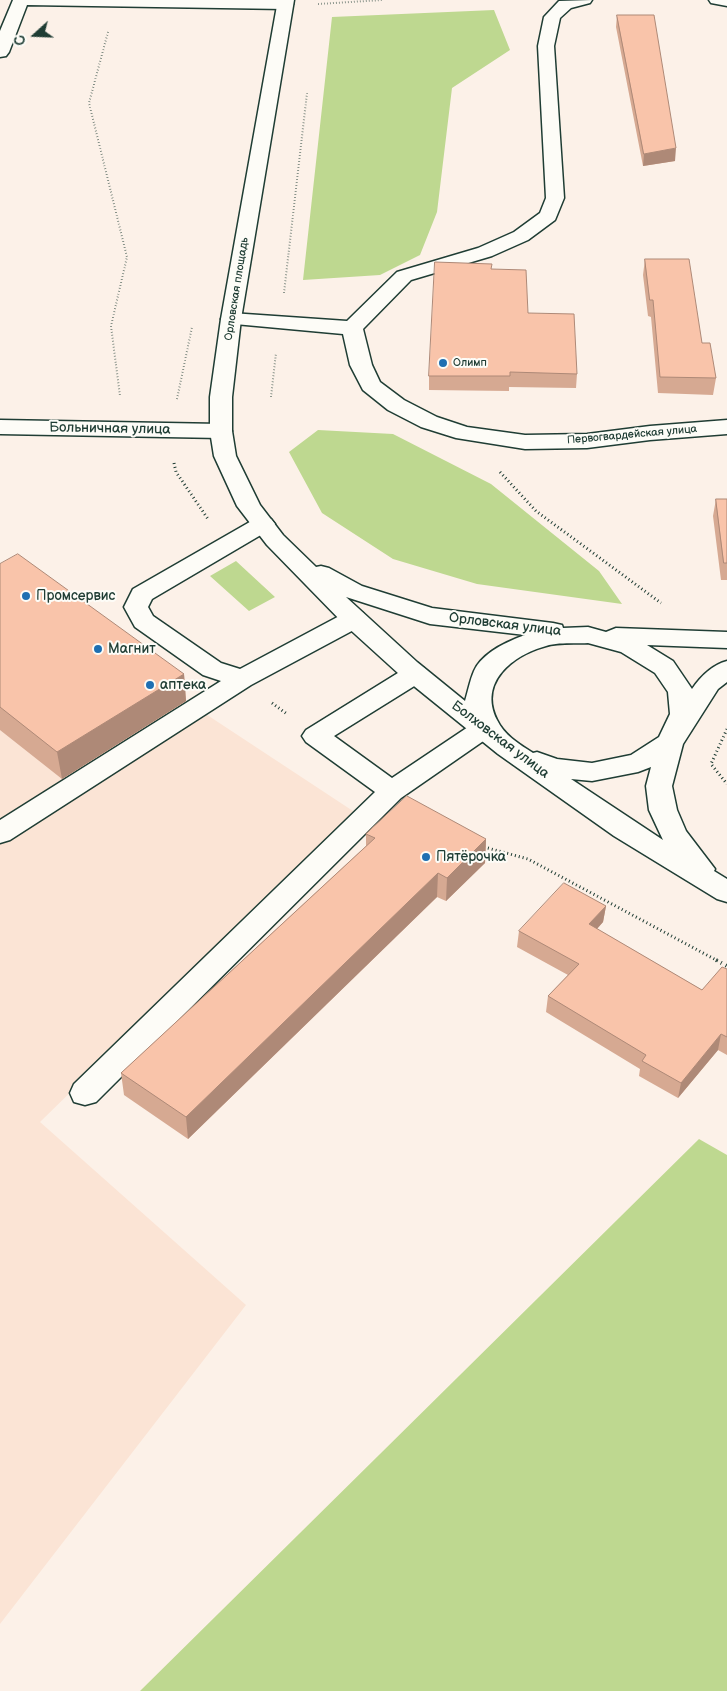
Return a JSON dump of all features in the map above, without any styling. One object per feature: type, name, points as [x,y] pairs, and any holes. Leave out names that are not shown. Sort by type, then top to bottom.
[{"type":"main road","points":[[0,52],[22,0],[285,2]]},
{"type":"main road","points":[[232,320],[352,328],[404,276],[485,252],[521,236],[548,216],[555,198],[546,46],[552,17],[564,4],[584,0]]},
{"type":"main road","points":[[717,0],[727,1]]},
{"type":"main road","name":"Орловская площадь","points":[[285,2],[232,320],[222,396],[221,431],[225,456],[249,506],[275,540],[295,558]]},
{"type":"main road","name":"Первогвардейская улица","points":[[352,328],[361,365],[371,385],[396,405],[429,422],[464,433],[525,442],[587,442],[650,432],[727,427]]},
{"type":"main road","name":"Больничная улица","points":[[0,427],[221,431]]},
{"type":"main road","points":[[242,679],[212,669],[144,621],[136,607],[142,594],[264,524]]},
{"type":"main road","name":"Болховская улица","points":[[295,558],[354,619],[415,674],[507,748],[624,829],[727,892]]},
{"type":"main road","name":"Орловская улица","points":[[295,558],[353,591],[430,616],[588,635],[727,640]]},
{"type":"main road","points":[[0,833],[242,679],[354,619]]},
{"type":"main road","points":[[727,669],[708,682],[670,743],[638,763],[592,772],[552,768],[507,748],[485,724],[478,701],[487,670],[512,649],[545,637],[588,635],[630,646],[664,667],[681,692],[684,714],[670,743],[659,786],[663,810],[674,835],[700,868],[727,888]]},
{"type":"main road","points":[[392,791],[315,736],[415,674]]},
{"type":"main road","points":[[86,1093],[392,791],[483,729]]},
{"type":"path","points":[[316,0],[316,4],[382,0]]},
{"type":"path","points":[[108,31],[89,103],[127,257],[111,326],[124,429]]},
{"type":"path","points":[[271,398],[307,91]]},
{"type":"path","points":[[193,319],[178,396],[167,430],[176,472],[228,544]]},
{"type":"path","points":[[464,433],[536,511],[663,605]]},
{"type":"path","points":[[242,679],[315,736]]},
{"type":"path","points":[[727,728],[711,764],[727,784]]},
{"type":"path","points":[[479,845],[487,850],[528,859],[727,966]]},
{"type":"shaded area","points":[[22,581],[186,701],[356,813],[40,1122],[246,1305],[0,1624],[0,593]]},
{"type":"green space","points":[[494,10],[510,50],[452,88],[437,212],[420,255],[380,275],[303,280],[332,17]]},
{"type":"green space","points":[[318,430],[393,434],[491,484],[599,571],[622,604],[477,584],[393,559],[322,513],[289,452]]},
{"type":"green space","points":[[236,561],[275,597],[249,611],[210,576]]},
{"type":"green space","points":[[699,1139],[727,1155],[727,1691],[140,1691]]},
{"type":"building","points":[[617,15],[654,15],[676,148],[644,154]]},
{"type":"building","points":[[645,259],[689,259],[702,343],[710,343],[716,378],[660,377],[653,300],[650,300]]},
{"type":"building","points":[[435,262],[492,264],[491,269],[526,270],[528,313],[574,314],[577,374],[510,372],[510,376],[429,376]]},
{"type":"building","points":[[716,499],[727,499],[727,563],[724,563]]},
{"type":"building","points":[[18,554],[184,674],[57,752],[0,707],[0,564]]},
{"type":"building","points":[[407,796],[486,839],[447,878],[438,873],[186,1117],[121,1073],[375,838],[366,834]]},
{"type":"building","points":[[564,883],[606,906],[589,924],[702,990],[722,967],[727,969],[727,1037],[721,1034],[681,1083],[642,1061],[646,1055],[548,996],[579,964],[519,931]]},
{"type":"place","name":"Олимп","points":[[443,363]]},
{"type":"place","name":"Промсервис","points":[[26,596]]},
{"type":"place","name":"Магнит","points":[[98,649]]},
{"type":"place","name":"аптека","points":[[150,685]]},
{"type":"place","name":"Пятёрочка","points":[[426,857]]}]
